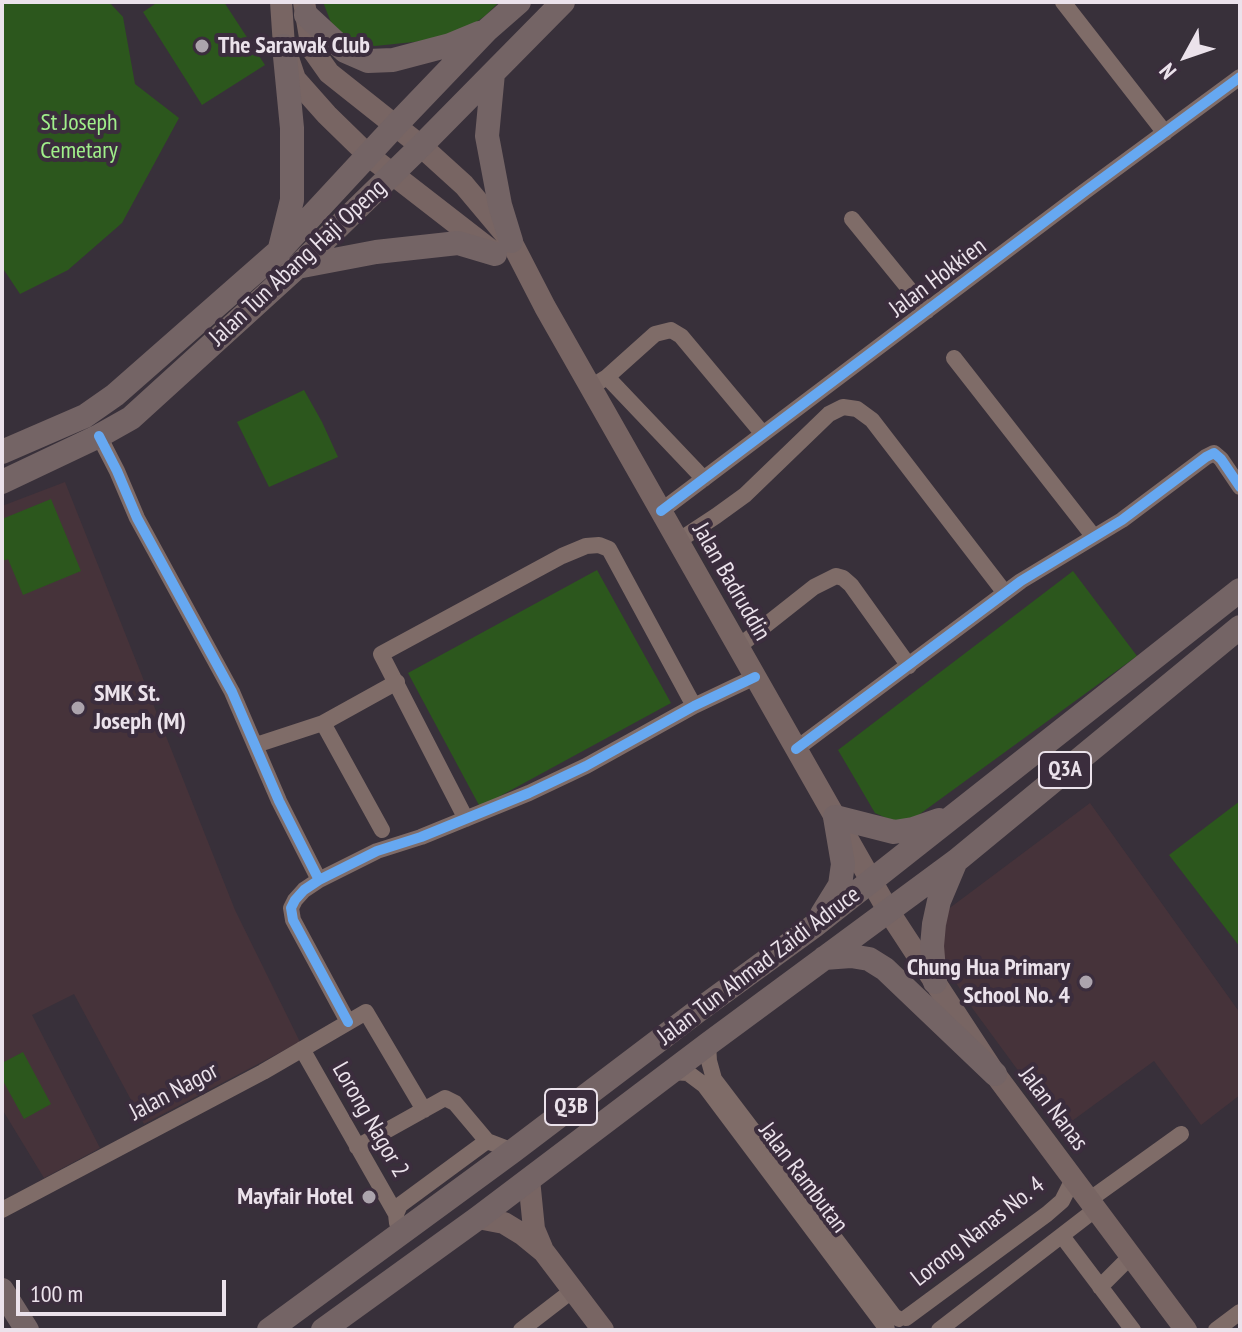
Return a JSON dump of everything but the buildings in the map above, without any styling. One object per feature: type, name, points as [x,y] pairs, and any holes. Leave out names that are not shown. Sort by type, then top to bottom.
[{"type":"main road","name":"Jalan Badruddin","points":[[281,2],[284,46],[295,79],[327,115],[392,174],[503,248]]},
{"type":"main road","name":"Jalan Tun Abang Haji Openg","points":[[2,482],[131,418],[288,259],[368,155],[487,30],[519,2]]},
{"type":"main road","name":"Jalan Tun Abang Haji Openg","points":[[2,452],[85,416],[288,259],[392,174],[563,2]]},
{"type":"main road","name":"Jalan Badruddin","points":[[305,9],[312,49],[329,73],[421,146],[488,211],[503,248],[599,382],[661,511],[889,912]]},
{"type":"main road","points":[[305,9],[345,51],[368,61],[393,60],[450,45],[487,30]]},
{"type":"main road","points":[[284,46],[292,128],[288,259],[458,243],[503,248],[500,205],[487,136],[493,73]]},
{"type":"main road","name":"Jalan Tun Ahmad Zaidi Adruce","points":[[269,1330],[397,1225],[513,1151],[872,882],[1240,590]]},
{"type":"main road","name":"Jalan Tun Ahmad Zaidi Adruce","points":[[323,1330],[956,861],[1240,627]]},
{"type":"main road","points":[[814,926],[840,885],[843,864],[835,817],[894,832],[913,829],[959,813]]},
{"type":"main road","points":[[935,982],[934,924],[939,901],[956,861]]},
{"type":"main road","name":"Jalan Nanas","points":[[889,912],[995,1074],[1186,1330]]},
{"type":"main road","points":[[824,958],[851,956],[869,959],[885,969],[995,1074]]},
{"type":"main road","points":[[529,1179],[534,1229],[544,1252]]},
{"type":"main road","points":[[478,1218],[504,1223],[544,1252],[603,1330]]},
{"type":"main road","points":[[2,1290],[27,1330]]},
{"type":"street","points":[[1063,2],[1165,133]]},
{"type":"street","name":"Jalan Hokkien","points":[[661,511],[1240,77]]},
{"type":"street","points":[[852,219],[927,311]]},
{"type":"street","points":[[704,479],[599,382],[655,334],[671,330],[681,336],[763,434]]},
{"type":"street","points":[[954,358],[1094,537]]},
{"type":"street","points":[[678,541],[745,495],[829,414],[843,407],[857,409],[872,420],[1005,593]]},
{"type":"street","points":[[99,436],[137,518],[232,692],[279,801],[319,880]]},
{"type":"street","points":[[796,749],[1021,581],[1122,520],[1206,457],[1214,453],[1221,459],[1240,487]]},
{"type":"street","points":[[466,819],[381,654],[562,556],[586,546],[599,545],[609,549],[694,706]]},
{"type":"street","points":[[738,647],[814,587],[836,576],[851,585],[909,666]]},
{"type":"street","points":[[348,1022],[293,920],[291,908],[304,890],[377,851],[421,837],[529,793],[755,677]]},
{"type":"street","points":[[256,745],[323,723],[397,682]]},
{"type":"street","points":[[323,723],[382,830]]},
{"type":"street","name":"Jalan Nagor","points":[[2,1210],[263,1072],[366,1012],[424,1110]]},
{"type":"street","name":"Jalan Rambutan","points":[[708,1044],[714,1079],[894,1316],[895,1324]]},
{"type":"street","name":"Lorong Nagor 2","points":[[302,1049],[397,1225]]},
{"type":"street","name":"Jalan Rambutan","points":[[670,1072],[688,1073],[704,1085],[895,1324]]},
{"type":"street","points":[[357,1147],[445,1098],[455,1103],[487,1141],[513,1151]]},
{"type":"street","points":[[939,1330],[1062,1236],[1092,1205],[1181,1134]]},
{"type":"street","points":[[397,1225],[400,1205],[487,1141]]},
{"type":"street","name":"Lorong Nanas No. 4","points":[[895,1324],[1047,1214],[1062,1201],[1073,1179]]},
{"type":"street","points":[[1062,1236],[1133,1330]]},
{"type":"street","points":[[1100,1287],[1131,1256]]},
{"type":"street","points":[[521,1330],[573,1290]]},
{"type":"street","points":[[1216,1330],[1240,1312]]},
{"type":"street","points":[[895,1324],[920,1321],[929,1330]]},
{"type":"shaded area","name":"SMK St. Joseph (M)","points":[[65,482],[235,910],[300,1042],[144,1124],[74,994],[32,1015],[100,1148],[44,1178],[2,1109],[2,506]]},
{"type":"shaded area","name":"Chung Hua Primary School No. 4","points":[[1090,803],[1240,1013],[1240,1095],[1201,1125],[1154,1061],[1061,1129],[970,1005],[941,959],[947,910]]},
{"type":"green space","name":"St Joseph Cemetary","points":[[2,2],[109,2],[123,17],[135,84],[179,118],[122,223],[68,270],[20,294],[2,267]]},
{"type":"green space","points":[[158,2],[224,2],[265,65],[202,105],[143,12]]},
{"type":"green space","points":[[323,2],[499,2],[463,31],[433,40],[375,46],[351,44],[332,25]]},
{"type":"green space","points":[[304,390],[338,457],[269,487],[237,422]]},
{"type":"green space","points":[[51,499],[81,571],[23,595],[8,559],[2,561],[2,519]]},
{"type":"green space","points":[[597,570],[671,703],[480,807],[408,673]]},
{"type":"green space","points":[[1073,571],[1137,656],[913,819],[893,821],[875,813],[838,750]]},
{"type":"green space","points":[[1240,801],[1240,947],[1169,855]]},
{"type":"green space","points":[[23,1052],[51,1104],[24,1119],[2,1079],[2,1063]]},
{"type":"cycle path","points":[[661,511],[1240,77]]},
{"type":"cycle path","points":[[99,436],[137,518],[232,692],[279,801],[319,880]]},
{"type":"cycle path","points":[[796,749],[1021,581],[1122,520],[1206,457],[1214,453],[1221,459],[1240,487]]},
{"type":"cycle path","points":[[348,1022],[293,920],[291,908],[304,890],[377,851],[421,837],[529,793],[755,677]]},
{"type":"place","name":"The Sarawak Club","points":[[202,46]]},
{"type":"place","name":"SMK St. Joseph (M)","points":[[78,708]]},
{"type":"place","name":"Chung Hua Primary School No. 4","points":[[1086,982]]},
{"type":"place","name":"Mayfair Hotel","points":[[369,1197]]}]
